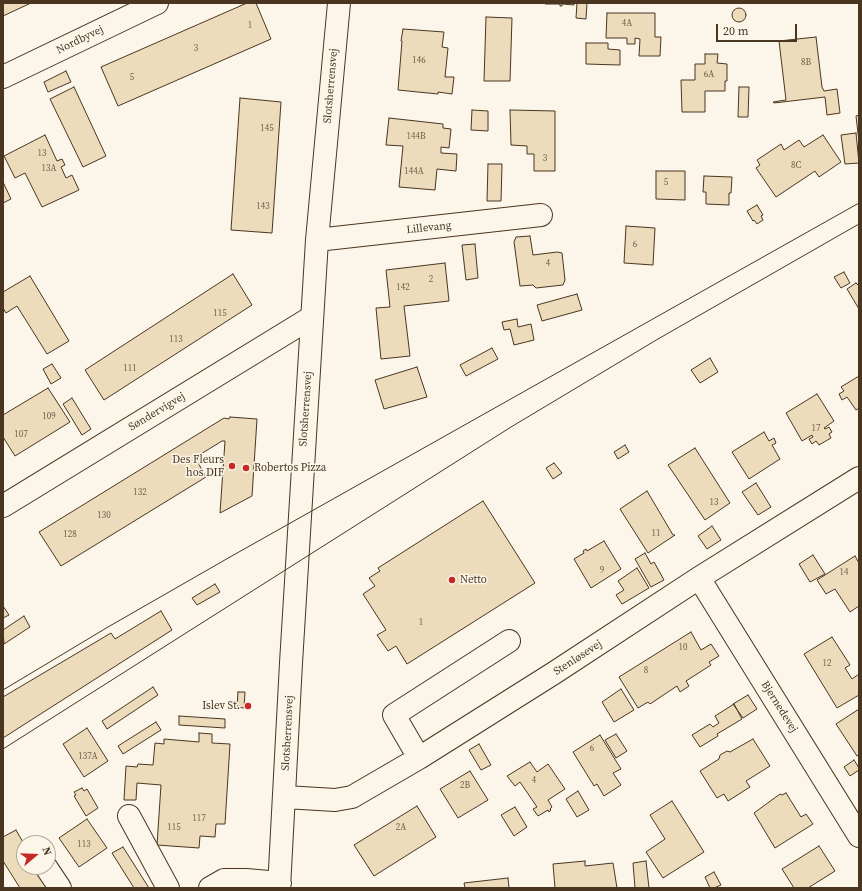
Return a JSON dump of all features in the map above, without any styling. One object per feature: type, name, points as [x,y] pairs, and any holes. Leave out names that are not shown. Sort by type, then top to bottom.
[{"type":"street","name":"Nordbyvej","points":[[3,77],[157,3]]},
{"type":"street","name":"Slotsherrensvej","points":[[279,886],[317,240],[339,3]]},
{"type":"street","name":"Lillevang","points":[[317,240],[541,215]]},
{"type":"street","name":"Søndervigvej","points":[[3,506],[312,318]]},
{"type":"street","name":"Stenløsevej","points":[[285,797],[335,800],[352,797],[419,758],[554,674],[699,578],[859,478]]},
{"type":"street","name":"Bjernedevej","points":[[699,578],[859,836]]},
{"type":"street","points":[[419,758],[394,715],[509,641]]},
{"type":"street","points":[[129,816],[168,888]]},
{"type":"street","points":[[51,875],[60,888]]},
{"type":"street","points":[[210,888],[224,880],[246,880],[279,886]]},
{"type":"building","points":[[3,3],[31,3],[3,16]]},
{"type":"building","points":[[247,3],[256,3],[271,39],[118,106],[101,67]]},
{"type":"building","points":[[545,3],[574,3],[574,5],[562,4],[562,6],[560,6],[560,4]]},
{"type":"building","points":[[577,3],[587,3],[586,19],[576,18]]},
{"type":"building","points":[[739,8],[744,10],[746,15],[744,20],[739,22],[734,20],[732,15],[734,10]]},
{"type":"building","points":[[607,13],[655,13],[655,37],[661,37],[660,56],[639,56],[640,39],[635,38],[635,44],[627,44],[627,38],[606,38]]},
{"type":"building","points":[[486,17],[512,18],[510,81],[484,81]]},
{"type":"building","points":[[403,29],[444,32],[442,47],[448,48],[445,77],[454,77],[452,94],[398,90]]},
{"type":"building","points":[[816,37],[822,87],[824,91],[837,89],[840,113],[827,115],[825,97],[773,102],[786,100],[779,41]]},
{"type":"building","points":[[586,43],[608,43],[608,49],[620,50],[620,65],[586,64]]},
{"type":"building","points":[[705,54],[718,54],[717,63],[727,64],[727,81],[725,81],[725,91],[705,91],[705,112],[682,112],[681,80],[695,80],[695,64],[705,64]]},
{"type":"building","points":[[66,71],[71,82],[48,92],[44,82]]},
{"type":"building","points":[[74,87],[106,156],[83,167],[50,99]]},
{"type":"building","points":[[739,87],[749,87],[748,117],[738,117]]},
{"type":"building","points":[[240,98],[281,102],[272,233],[231,230]]},
{"type":"building","points":[[472,110],[488,111],[488,131],[471,130]]},
{"type":"building","points":[[510,110],[555,111],[555,171],[534,171],[534,154],[527,154],[527,146],[511,145]]},
{"type":"building","points":[[859,115],[859,142],[856,116]]},
{"type":"building","points":[[389,118],[443,124],[443,128],[451,129],[449,148],[441,147],[441,153],[457,154],[456,171],[437,169],[435,190],[399,187],[403,146],[386,145]]},
{"type":"building","points":[[856,133],[859,163],[845,164],[841,135]]},
{"type":"building","points":[[45,135],[57,161],[62,159],[65,165],[61,167],[66,178],[72,175],[79,190],[42,207],[25,173],[15,178],[4,156]]},
{"type":"building","points":[[823,135],[841,162],[819,177],[815,171],[776,197],[756,168],[760,165],[757,160],[781,144],[784,150],[799,140],[804,147]]},
{"type":"building","points":[[488,164],[502,164],[501,201],[487,201]]},
{"type":"building","points":[[656,171],[685,171],[685,200],[656,199]]},
{"type":"building","points":[[704,176],[732,177],[731,193],[729,193],[729,205],[706,204],[706,192],[703,192]]},
{"type":"building","points":[[3,182],[11,199],[3,203]]},
{"type":"building","points":[[757,205],[763,215],[761,216],[763,220],[757,224],[754,220],[753,221],[747,211]]},
{"type":"building","points":[[626,226],[655,228],[653,265],[624,263]]},
{"type":"building","points":[[530,236],[533,255],[557,252],[562,253],[565,280],[563,285],[536,288],[533,285],[520,286],[514,242],[516,237]]},
{"type":"building","points":[[475,244],[478,278],[466,280],[462,245]]},
{"type":"building","points":[[445,263],[449,301],[404,306],[410,356],[381,359],[376,308],[390,307],[386,270]]},
{"type":"building","points":[[844,272],[850,283],[841,288],[834,277]]},
{"type":"building","points":[[233,274],[252,305],[104,400],[85,370]]},
{"type":"building","points":[[30,276],[69,341],[47,354],[17,306],[6,313],[3,308],[3,292]]},
{"type":"building","points":[[856,283],[859,286],[859,309],[847,289]]},
{"type":"building","points":[[577,294],[582,310],[542,321],[537,305]]},
{"type":"building","points":[[517,319],[518,327],[531,324],[534,340],[514,345],[510,329],[504,330],[502,322]]},
{"type":"building","points":[[492,348],[498,359],[466,376],[460,365]]},
{"type":"building","points":[[710,358],[718,372],[700,383],[691,370]]},
{"type":"building","points":[[52,364],[61,378],[51,384],[43,369]]},
{"type":"building","points":[[417,367],[427,397],[384,409],[375,380]]},
{"type":"building","points":[[859,376],[859,408],[856,410],[847,397],[842,400],[839,394],[844,391],[841,387]]},
{"type":"building","points":[[48,388],[70,422],[15,456],[3,437],[3,415]]},
{"type":"building","points":[[817,394],[834,421],[824,428],[829,427],[832,432],[829,434],[831,438],[819,445],[816,441],[812,444],[809,439],[813,437],[812,435],[802,441],[786,413]]},
{"type":"building","points":[[72,398],[91,429],[82,435],[63,404]]},
{"type":"building","points":[[230,417],[257,419],[252,496],[220,513],[225,441],[222,441],[196,457],[206,477],[61,566],[39,532],[224,418],[229,419]]},
{"type":"building","points":[[764,432],[769,441],[774,438],[776,443],[772,445],[780,459],[749,479],[732,452]]},
{"type":"building","points":[[625,445],[629,452],[618,459],[614,452]]},
{"type":"building","points":[[695,448],[730,503],[705,520],[668,465]]},
{"type":"building","points":[[554,463],[562,473],[553,479],[546,468]]},
{"type":"building","points":[[756,483],[771,507],[758,515],[742,492]]},
{"type":"building","points":[[647,491],[673,535],[675,535],[648,553],[620,509]]},
{"type":"building","name":"Netto","points":[[483,501],[535,583],[407,664],[396,646],[388,651],[377,635],[386,630],[363,594],[375,586],[369,578],[380,571],[378,568]]},
{"type":"building","points":[[712,526],[721,540],[707,549],[698,536]]},
{"type":"building","points":[[604,541],[621,569],[591,588],[574,559],[584,553],[583,551],[586,549],[587,551]]},
{"type":"building","points":[[645,553],[651,564],[654,562],[664,580],[651,587],[635,559]]},
{"type":"building","points":[[813,555],[825,574],[810,582],[799,564]]},
{"type":"building","points":[[855,556],[859,563],[859,606],[850,612],[835,589],[826,594],[817,580]]},
{"type":"building","points":[[637,568],[649,588],[622,604],[616,595],[624,590],[618,581]]},
{"type":"building","points":[[215,584],[220,592],[197,605],[192,598]]},
{"type":"building","points":[[3,606],[9,615],[3,618]]},
{"type":"building","points":[[161,611],[172,630],[3,738],[3,697],[111,633],[115,639]]},
{"type":"building","points":[[24,616],[30,627],[4,644],[3,630]]},
{"type":"building","points":[[691,632],[701,650],[711,644],[719,656],[709,662],[711,665],[686,681],[689,686],[680,692],[677,686],[650,704],[648,702],[638,708],[619,677]]},
{"type":"building","points":[[832,637],[850,665],[845,668],[852,679],[859,674],[859,695],[837,708],[804,654]]},
{"type":"building","points":[[153,687],[158,695],[107,729],[102,721]]},
{"type":"building","points":[[621,689],[634,710],[614,722],[602,702]]},
{"type":"building","points":[[238,692],[245,692],[244,708],[237,707]]},
{"type":"building","points":[[748,695],[757,709],[743,718],[733,704]]},
{"type":"building","points":[[734,704],[742,719],[717,734],[718,736],[700,747],[692,735],[710,724],[713,727],[719,723],[715,716]]},
{"type":"building","points":[[859,709],[859,755],[857,756],[836,724]]},
{"type":"building","points":[[179,716],[225,719],[225,728],[179,725]]},
{"type":"building","points":[[156,722],[161,730],[123,754],[118,746]]},
{"type":"building","points":[[87,728],[108,761],[84,777],[63,744]]},
{"type":"building","points":[[199,733],[212,734],[212,743],[230,744],[225,824],[216,824],[215,837],[200,836],[199,848],[157,845],[161,785],[137,783],[136,800],[124,800],[126,766],[137,767],[138,764],[153,765],[155,743],[164,744],[164,739],[199,742]]},
{"type":"building","points":[[616,734],[627,751],[616,758],[605,740]]},
{"type":"building","points":[[600,735],[621,769],[613,773],[621,785],[604,796],[597,784],[594,786],[573,752]]},
{"type":"building","points":[[753,739],[770,766],[746,781],[750,787],[728,801],[724,794],[717,798],[700,771],[719,759],[720,755],[727,751],[730,752]]},
{"type":"building","points":[[479,744],[491,765],[481,770],[469,750]]},
{"type":"building","points":[[854,760],[859,770],[850,776],[844,767]]},
{"type":"building","points":[[530,762],[537,772],[548,764],[565,789],[548,800],[552,807],[549,812],[548,810],[538,816],[533,809],[537,807],[520,782],[515,786],[507,776]]},
{"type":"building","points":[[470,771],[488,800],[458,818],[440,789]]},
{"type":"building","points":[[82,788],[84,791],[87,789],[98,808],[86,816],[74,796],[76,795],[74,792]]},
{"type":"building","points":[[578,791],[589,810],[577,817],[566,799]]},
{"type":"building","points":[[786,793],[801,817],[806,814],[813,824],[775,848],[754,813],[780,794],[782,795]]},
{"type":"building","points":[[672,801],[704,852],[663,878],[646,852],[665,839],[650,815]]},
{"type":"building","points":[[417,806],[436,837],[374,876],[354,845]]},
{"type":"building","points":[[515,807],[527,827],[514,836],[501,815]]},
{"type":"building","points":[[87,819],[107,848],[79,867],[59,838]]},
{"type":"building","points":[[16,830],[19,835],[16,835],[16,875],[43,875],[51,888],[20,888],[3,861],[3,837]]},
{"type":"building","points":[[819,846],[835,871],[808,888],[794,888],[782,869]]},
{"type":"building","points":[[123,847],[149,888],[134,888],[112,853]]},
{"type":"building","points":[[585,861],[585,866],[613,863],[617,888],[555,888],[553,864]]},
{"type":"building","points":[[646,861],[649,888],[635,888],[633,863]]},
{"type":"building","points":[[714,872],[721,885],[710,888],[705,877]]},
{"type":"building","points":[[508,878],[509,888],[465,888],[464,883]]},
{"type":"tram line","points":[[3,690],[108,627],[230,557],[859,203]]},
{"type":"tram line","points":[[3,749],[511,427],[658,339],[859,224]]},
{"type":"place","name":"Des Fleurs hos DIF","points":[[232,466]]},
{"type":"place","name":"Robertos Pizza","points":[[246,468]]},
{"type":"place","name":"Netto","points":[[452,580]]},
{"type":"place","name":"Islev St.","points":[[248,706]]}]
